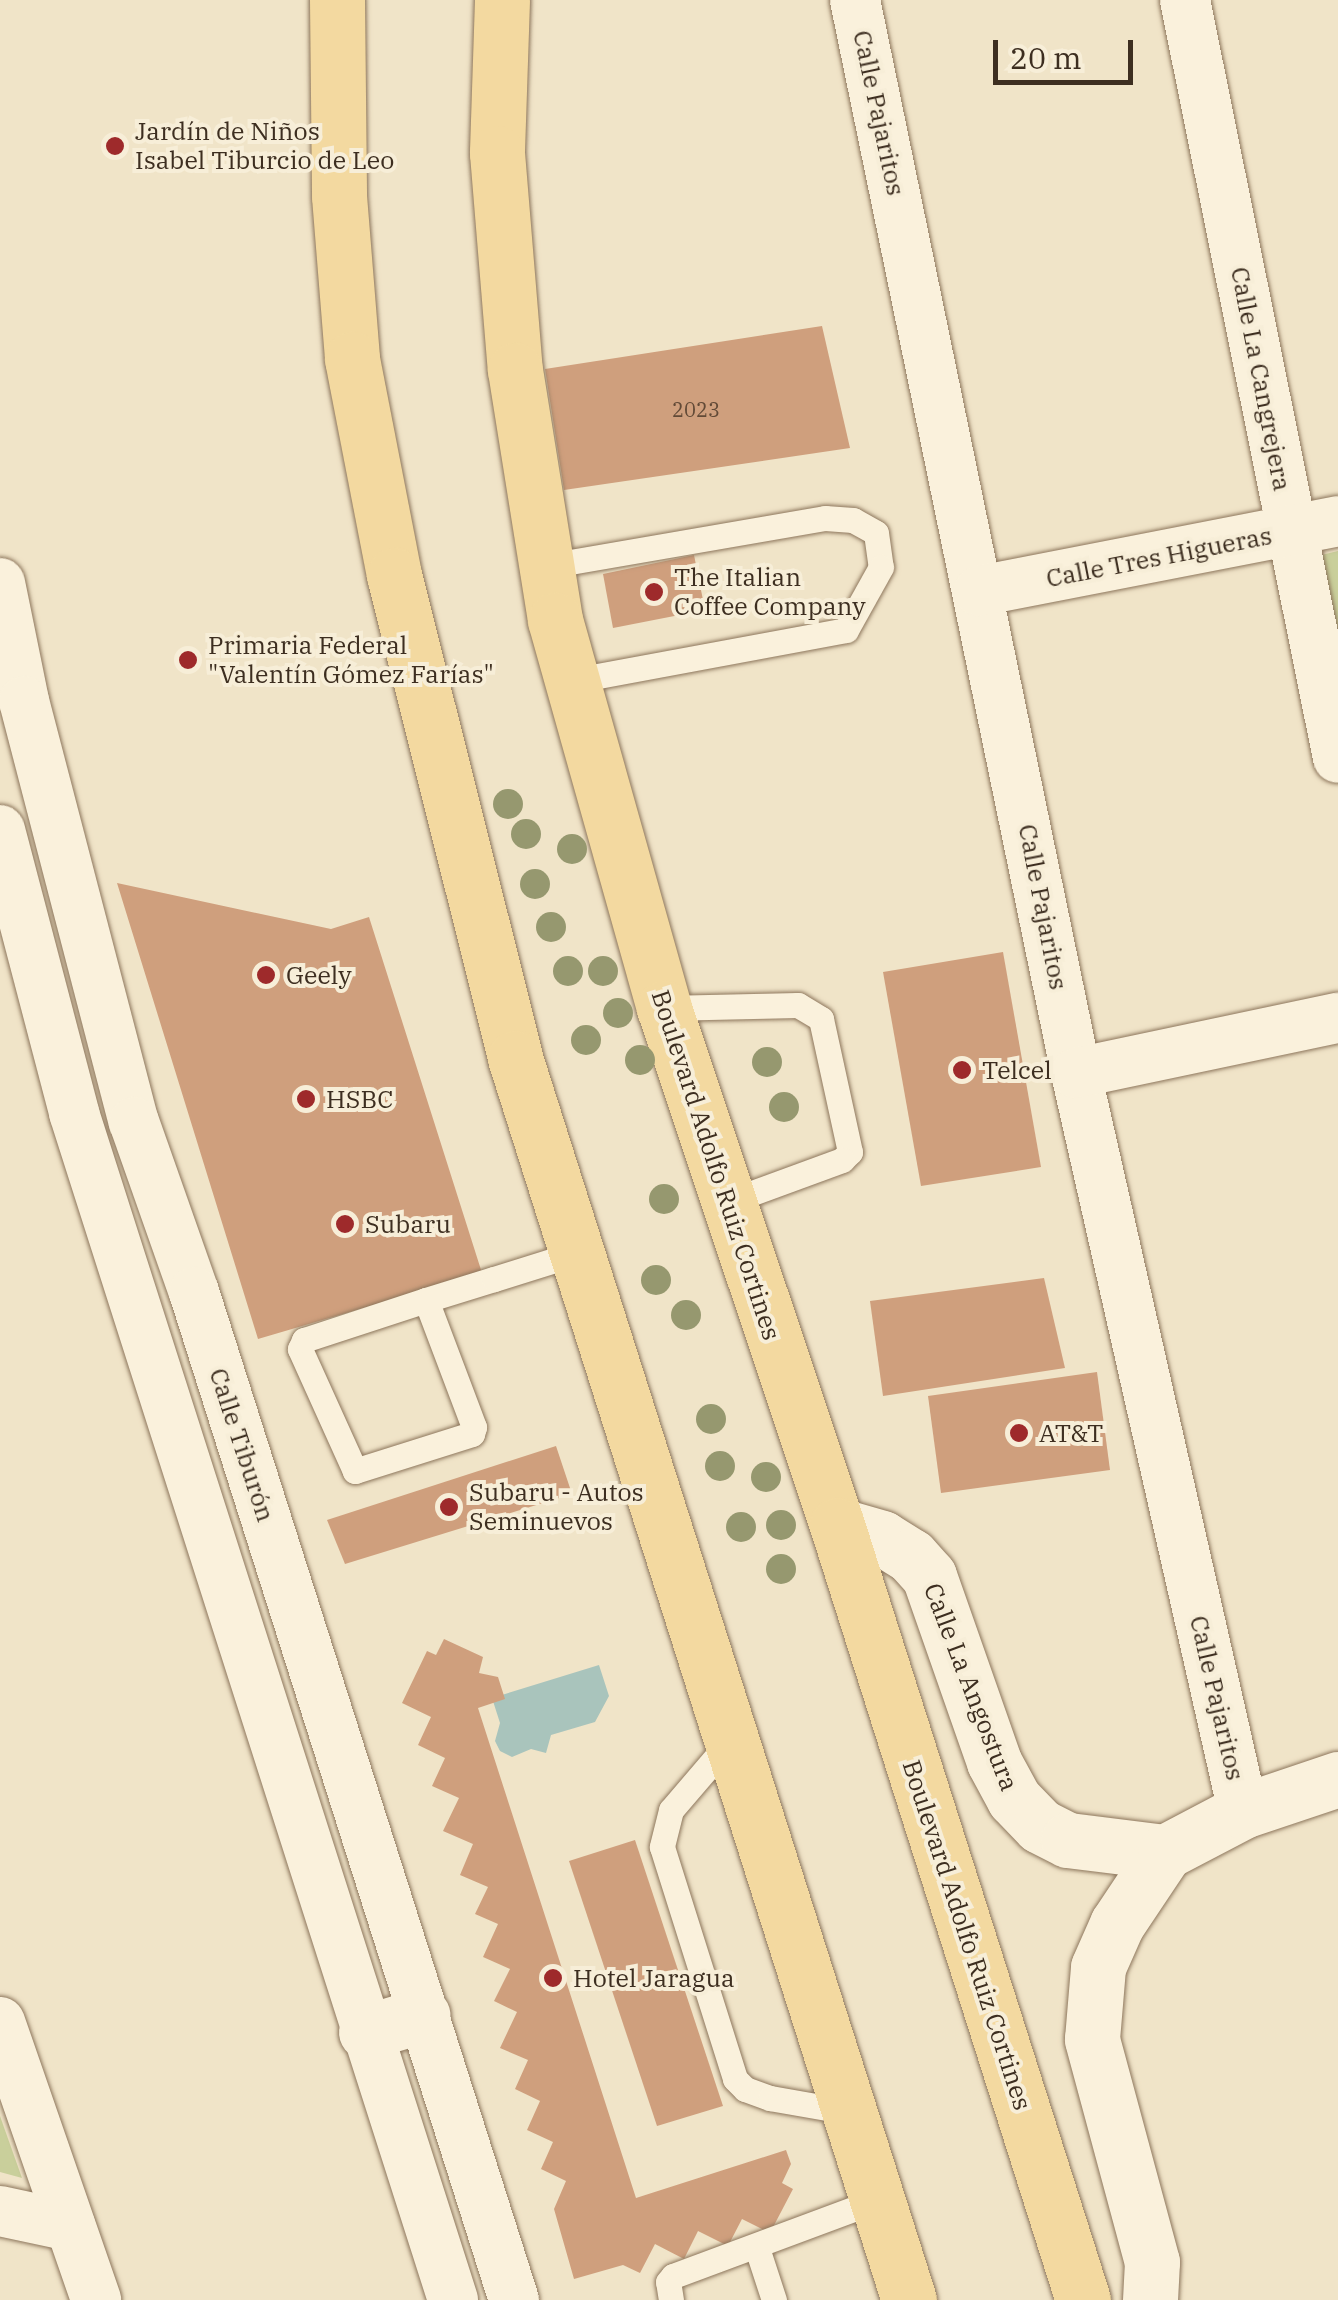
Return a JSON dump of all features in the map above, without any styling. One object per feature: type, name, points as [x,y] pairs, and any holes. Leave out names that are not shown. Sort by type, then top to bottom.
[{"type":"main road","points":[[336,0],[338,196],[352,359],[394,575],[515,1058],[909,2300]]},
{"type":"main road","name":"Boulevard Adolfo Ruiz Cortines","points":[[502,0],[498,172],[514,370],[547,566],[572,681],[664,1008],[836,1525],[1082,2300]]},
{"type":"street","name":"Calle Pajaritos","points":[[855,0],[980,592],[1076,1073],[1243,1811]]},
{"type":"street","name":"Calle La Cangrejera","points":[[1186,0],[1314,526],[1338,758]]},
{"type":"street","name":"Calle Tres Higueras","points":[[980,592],[1314,526]]},
{"type":"street","name":"Calle Tiburón","points":[[0,586],[6,652],[134,1122],[194,1292],[514,2300]]},
{"type":"street","points":[[0,830],[74,1114],[454,2300]]},
{"type":"street","points":[[1076,1073],[1338,1018]]},
{"type":"street","name":"Calle La Angostura","points":[[836,1525],[882,1538],[911,1556],[929,1576],[994,1762],[1014,1800],[1040,1826],[1068,1840],[1165,1852]]},
{"type":"street","points":[[1150,2300],[1152,2262],[1092,2039],[1091,2003],[1098,1967],[1117,1924],[1165,1852],[1243,1811],[1338,1779]]},
{"type":"street","points":[[366,2032],[423,2015]]},
{"type":"street","points":[[0,2022],[96,2300]]},
{"type":"street","points":[[0,2211],[70,2226]]},
{"type":"lane","points":[[547,566],[824,518],[853,520],[876,533],[880,568],[846,630],[572,681]]},
{"type":"lane","points":[[664,1008],[798,1004],[820,1019],[850,1152],[842,1160],[728,1202]]},
{"type":"lane","points":[[426,1300],[472,1434],[355,1470],[301,1344],[426,1300],[577,1253]]},
{"type":"lane","points":[[732,1740],[671,1810],[662,1847],[712,2008],[735,2079],[746,2090],[849,2112]]},
{"type":"lane","points":[[671,2300],[668,2282],[672,2276],[757,2248],[877,2200]]},
{"type":"lane","points":[[757,2248],[774,2300]]},
{"type":"green space","points":[[1338,551],[1338,664],[1313,557]]},
{"type":"green space","points":[[0,2116],[22,2178],[0,2172]]},
{"type":"water","points":[[599,1665],[609,1696],[595,1722],[551,1735],[546,1753],[531,1749],[512,1757],[500,1751],[495,1741],[500,1723],[492,1698]]},
{"type":"building","points":[[822,326],[850,448],[564,490],[545,369]]},
{"type":"building","name":"The Italian Coffee Company","points":[[694,555],[705,610],[613,628],[603,574]]},
{"type":"building","points":[[117,883],[331,929],[369,917],[482,1273],[258,1339]]},
{"type":"building","name":"Telcel","points":[[1003,952],[1041,1167],[921,1186],[883,972]]},
{"type":"building","points":[[1044,1278],[1065,1368],[883,1396],[870,1301]]},
{"type":"building","name":"AT&T","points":[[1097,1372],[1110,1470],[941,1493],[928,1396]]},
{"type":"building","name":"Subaru - Autos Seminuevos","points":[[556,1446],[572,1494],[345,1564],[327,1520]]},
{"type":"building","points":[[444,1639],[483,1657],[479,1673],[498,1677],[505,1699],[478,1708],[636,2198],[786,2150],[791,2164],[782,2183],[793,2189],[770,2233],[742,2219],[728,2246],[698,2231],[684,2259],[655,2244],[640,2273],[623,2265],[574,2279],[554,2209],[566,2181],[541,2169],[553,2142],[527,2130],[540,2101],[515,2089],[528,2060],[500,2048],[517,2012],[494,2001],[510,1969],[483,1957],[498,1924],[475,1914],[488,1887],[460,1875],[473,1844],[443,1831],[459,1798],[432,1786],[445,1758],[418,1745],[431,1717],[402,1703],[427,1651],[436,1655]]},
{"type":"building","points":[[635,1840],[723,2106],[657,2126],[569,1861]]},
{"type":"place","name":"Jardín de Niños Isabel Tiburcio de Leo","points":[[115,146]]},
{"type":"place","name":"The Italian Coffee Company","points":[[654,592]]},
{"type":"place","name":"Primaria Federal \"Valentín Gómez Farías\"","points":[[188,660]]},
{"type":"place","name":"Geely","points":[[266,975]]},
{"type":"place","name":"Telcel","points":[[962,1070]]},
{"type":"place","name":"HSBC","points":[[306,1099]]},
{"type":"place","name":"Subaru","points":[[345,1224]]},
{"type":"place","name":"AT&T","points":[[1019,1433]]},
{"type":"place","name":"Subaru - Autos Seminuevos","points":[[449,1507]]},
{"type":"place","name":"Hotel Jaragua","points":[[553,1978]]}]
